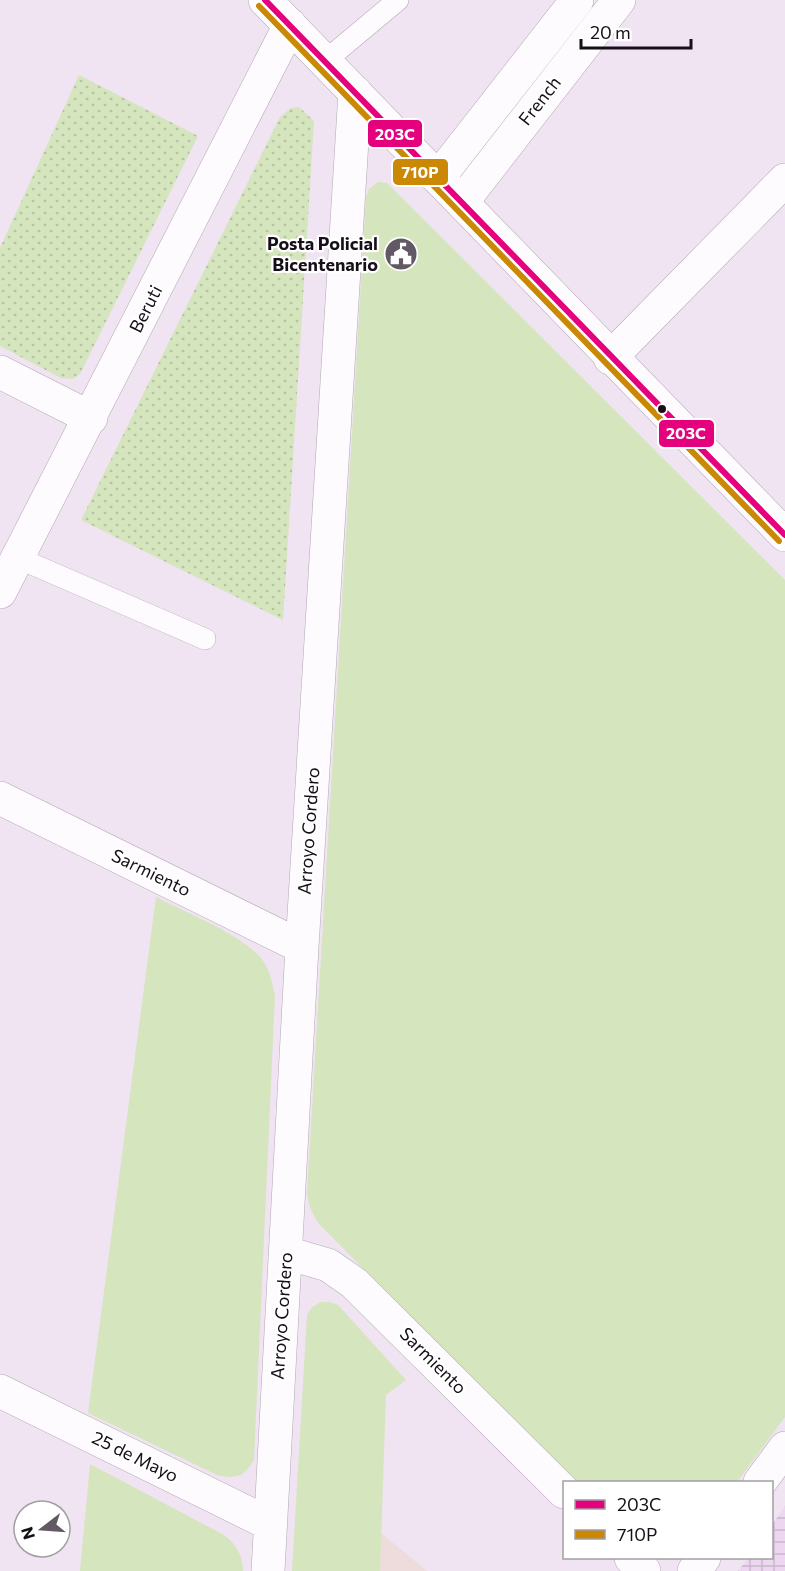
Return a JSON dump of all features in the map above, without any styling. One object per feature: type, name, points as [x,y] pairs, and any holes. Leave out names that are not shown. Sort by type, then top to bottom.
[{"type":"street","points":[[265,0],[610,358],[785,535]]},
{"type":"street","name":"French","points":[[438,178],[577,0]]},
{"type":"street","name":"French","points":[[462,202],[619,0]]},
{"type":"street","name":"Beruti","points":[[0,592],[290,25]]},
{"type":"street","name":"Arroyo Cordero","points":[[268,1571],[302,947],[355,92]]},
{"type":"street","points":[[610,358],[785,180]]},
{"type":"street","points":[[0,372],[91,417]]},
{"type":"street","name":"Sarmiento","points":[[0,798],[302,947]]},
{"type":"street","name":"Sarmiento","points":[[286,1253],[328,1264],[354,1283],[563,1491]]},
{"type":"street","name":"25 de Mayo","points":[[0,1391],[270,1524]]},
{"type":"street","points":[[761,1481],[785,1448]]},
{"type":"street","points":[[633,1559],[644,1571]]},
{"type":"lane","points":[[324,61],[398,0]]},
{"type":"lane","points":[[18,558],[205,639]]},
{"type":"shaded area","points":[[785,1506],[785,1571],[738,1571],[747,1559],[773,1559],[773,1524]]},
{"type":"shaded area","points":[[381,1533],[427,1571],[380,1571]]},
{"type":"green space","points":[[79,75],[198,136],[80,374],[73,379],[61,378],[0,346],[0,248]]},
{"type":"green space","points":[[299,107],[314,121],[283,620],[81,520],[280,117],[291,108]]},
{"type":"green space","points":[[378,182],[387,183],[785,580],[785,1417],[738,1481],[575,1481],[318,1223],[310,1208],[307,1193],[366,197],[369,189]]},
{"type":"green space","points":[[156,897],[214,925],[255,952],[267,969],[275,995],[254,1460],[243,1473],[230,1477],[217,1475],[88,1413]]},
{"type":"green space","points":[[321,1302],[338,1305],[406,1380],[386,1395],[380,1571],[292,1571],[307,1315],[312,1307]]},
{"type":"green space","points":[[90,1464],[224,1535],[238,1550],[243,1571],[80,1571]]},
{"type":"transit line","name":"203C","points":[[265,0],[785,535]]},
{"type":"transit line","name":"710P","points":[[259,6],[779,541]]},
{"type":"place","name":"Posta Policial Bicentenario","points":[[401,254]]}]
